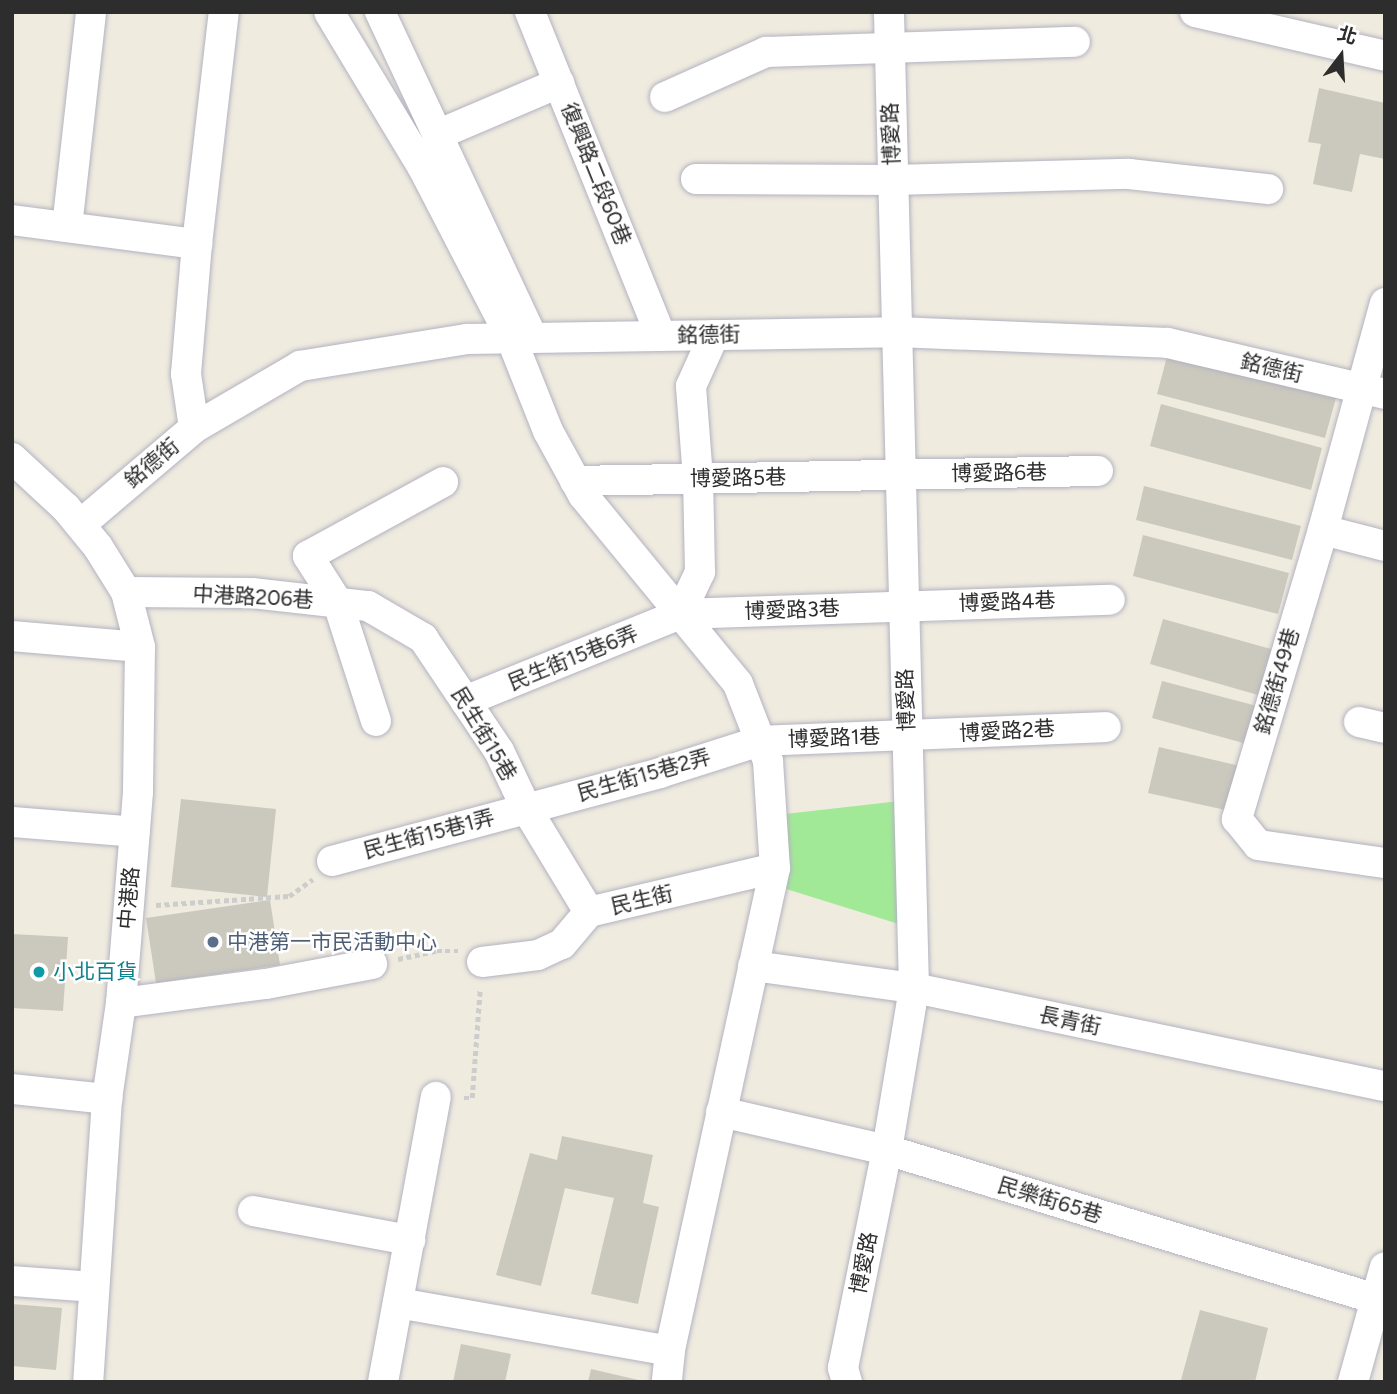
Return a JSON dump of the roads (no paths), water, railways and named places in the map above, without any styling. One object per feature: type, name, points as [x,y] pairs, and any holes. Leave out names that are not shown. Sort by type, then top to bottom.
[{"type":"street","points":[[67,227],[91,12]]},
{"type":"street","points":[[194,428],[186,374],[197,244],[223,12]]},
{"type":"street","points":[[329,12],[522,338]]},
{"type":"street","points":[[380,12],[437,135],[522,338],[548,430],[583,495],[738,684],[768,761],[775,868],[670,1350],[667,1382]]},
{"type":"street","name":"復興路二段60巷","points":[[530,12],[661,336]]},
{"type":"street","name":"博愛路","points":[[847,1382],[844,1368],[887,1150],[914,988],[889,12]]},
{"type":"street","points":[[1195,12],[1385,56]]},
{"type":"street","points":[[665,97],[766,52],[1075,42]]},
{"type":"street","points":[[437,135],[559,83]]},
{"type":"street","points":[[696,179],[893,180],[1129,174],[1268,189]]},
{"type":"street","points":[[12,220],[197,244]]},
{"type":"street","name":"銘德街49巷","points":[[1385,303],[1373,391],[1323,530],[1237,818],[1258,845],[1385,863]]},
{"type":"street","name":"銘德街","points":[[80,524],[194,428],[300,366],[467,339],[897,332],[1168,343],[1373,391]]},
{"type":"street","points":[[680,614],[700,572],[698,478],[691,386],[714,335]]},
{"type":"street","name":"中港路","points":[[12,458],[80,524],[126,592],[140,647],[135,832],[121,1003],[107,1099],[88,1382]]},
{"type":"street","name":"博愛路6巷","points":[[901,475],[1098,471]]},
{"type":"street","name":"博愛路5巷","points":[[575,481],[901,475]]},
{"type":"street","name":"中港路206巷","points":[[338,603],[308,556],[443,482]]},
{"type":"street","points":[[1323,530],[1385,546]]},
{"type":"street","name":"中港路206巷","points":[[126,592],[252,593],[338,603]]},
{"type":"street","name":"博愛路4巷","points":[[904,605],[1110,600]]},
{"type":"street","points":[[338,603],[376,721]]},
{"type":"street","name":"民生街15巷","points":[[338,603],[368,606],[423,638],[499,751],[526,808],[589,912]]},
{"type":"street","name":"博愛路3巷","points":[[680,614],[904,605]]},
{"type":"street","name":"民生街15巷6弄","points":[[465,702],[680,614]]},
{"type":"street","points":[[12,636],[140,647]]},
{"type":"street","name":"博愛路2巷","points":[[907,736],[1106,727]]},
{"type":"street","name":"博愛路1巷","points":[[760,740],[907,736]]},
{"type":"street","name":"民生街15巷2弄","points":[[526,808],[660,773],[760,740]]},
{"type":"street","name":"民生街15巷1弄","points":[[332,861],[526,808]]},
{"type":"street","points":[[12,822],[135,832]]},
{"type":"street","name":"民生街","points":[[482,962],[538,955],[562,944],[589,912],[775,868]]},
{"type":"street","points":[[121,1003],[266,984],[372,964]]},
{"type":"street","name":"長青街","points":[[753,967],[914,988],[1385,1086]]},
{"type":"street","points":[[12,1089],[107,1099]]},
{"type":"street","points":[[383,1382],[436,1097]]},
{"type":"street","name":"民樂街65巷","points":[[721,1112],[887,1150],[1376,1299]]},
{"type":"street","points":[[253,1211],[410,1240]]},
{"type":"street","points":[[1353,1382],[1385,1267]]},
{"type":"street","points":[[12,1281],[93,1287]]},
{"type":"street","points":[[398,1303],[670,1350]]},
{"type":"place","name":"中港第一市民活動中心","points":[[213,942]]},
{"type":"place","name":"小北百貨","points":[[39,972]]}]
